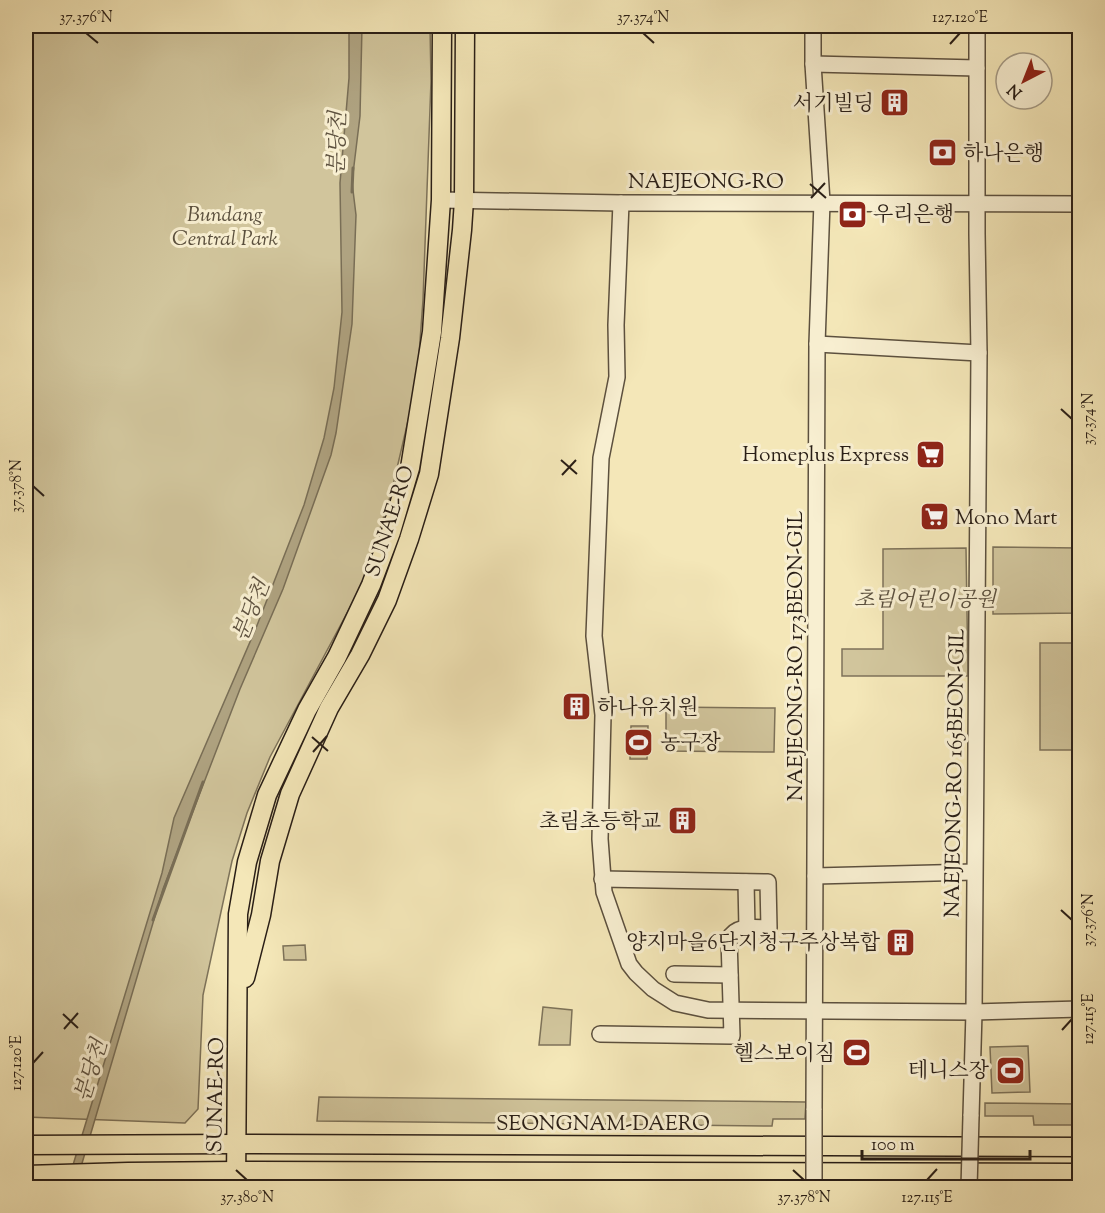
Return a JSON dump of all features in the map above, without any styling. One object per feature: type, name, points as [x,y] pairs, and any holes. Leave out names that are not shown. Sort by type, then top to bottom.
[{"type":"main road","name":"SUNAE-RO","points":[[236,1179],[238,914],[256,830],[267,795],[285,755],[342,647],[371,585],[394,522],[410,468],[432,332],[441,200],[442,26]]},
{"type":"main road","name":"SUNAE-RO","points":[[238,1003],[261,915],[270,861],[290,794],[325,718],[387,600],[420,507],[429,474],[447,361],[464,200],[465,26]]},
{"type":"main road","name":"SEONGNAM-DAERO","points":[[26,1145],[1080,1147]]},
{"type":"main road","points":[[26,1175],[128,1172],[236,1179],[1080,1173]]},
{"type":"street","name":"NAEJEONG-RO 173BEON-GIL","points":[[813,26],[813,64],[822,202],[817,344],[814,1188]]},
{"type":"street","name":"NAEJEONG-RO 165BEON-GIL","points":[[969,1188],[974,1012],[979,353],[977,26]]},
{"type":"street","points":[[813,64],[977,68]]},
{"type":"street","name":"NAEJEONG-RO","points":[[441,200],[1080,204]]},
{"type":"street","points":[[621,202],[616,378],[601,458],[594,636],[603,715],[600,839],[602,879],[604,892],[629,964],[636,974],[675,1003],[708,1010],[974,1012],[1080,1010]]},
{"type":"street","points":[[817,344],[979,353]]},
{"type":"street","points":[[815,876],[974,872]]},
{"type":"street","points":[[600,1034],[732,1036],[729,939],[738,929],[775,928],[768,882],[602,879]]},
{"type":"street","points":[[746,882],[747,929]]},
{"type":"street","points":[[674,974],[730,975]]},
{"type":"green space","name":"Bundang Central Park","points":[[26,26],[430,26],[431,81],[423,300],[418,368],[411,408],[391,494],[362,585],[270,757],[247,813],[232,861],[203,995],[198,1109],[185,1123],[26,1117]]},
{"type":"green space","points":[[993,547],[1079,548],[1079,613],[993,614]]},
{"type":"green space","name":"초림어린이공원","points":[[966,548],[968,676],[842,676],[842,649],[883,649],[883,549]]},
{"type":"green space","points":[[1040,643],[1079,643],[1079,750],[1040,750]]},
{"type":"green space","points":[[666,707],[775,708],[774,752],[666,751]]},
{"type":"green space","name":"농구장","points":[[631,726],[648,726],[647,759],[630,759]]},
{"type":"green space","points":[[305,945],[306,960],[284,960],[283,946]]},
{"type":"green space","points":[[543,1007],[572,1010],[570,1045],[539,1045]]},
{"type":"green space","name":"테니스장","points":[[1028,1046],[1030,1092],[992,1093],[990,1047]]},
{"type":"green space","points":[[319,1097],[806,1102],[805,1119],[773,1119],[772,1126],[317,1121]]},
{"type":"green space","points":[[985,1103],[1079,1104],[1079,1125],[1034,1125],[1033,1116],[985,1116]]},
{"type":"shaded area","points":[[349,26],[362,26],[360,116],[352,182],[356,215],[352,324],[331,455],[283,589],[240,689],[163,889],[75,1187],[66,1188],[162,873],[174,818],[256,628],[304,505],[324,438],[334,388],[342,312],[340,183],[349,78]]},
{"type":"waterway","name":"분당천","points":[[352,192],[353,168]]},
{"type":"waterway","name":"분당천","points":[[153,920],[203,782]]},
{"type":"place","name":"서기빌딩","points":[[895,103]]},
{"type":"place","name":"하나은행","points":[[942,153]]},
{"type":"place","name":"우리은행","points":[[852,214]]},
{"type":"place","name":"Homeplus Express","points":[[930,454]]},
{"type":"place","name":"Mono Mart","points":[[934,517]]},
{"type":"place","name":"하나유치원","points":[[576,707]]},
{"type":"place","name":"농구장","points":[[639,742]]},
{"type":"place","name":"초림초등학교","points":[[682,821]]},
{"type":"place","name":"양지마을6단지청구주상복합","points":[[901,942]]},
{"type":"place","name":"헬스보이짐","points":[[856,1053]]},
{"type":"place","name":"테니스장","points":[[1010,1070]]}]
